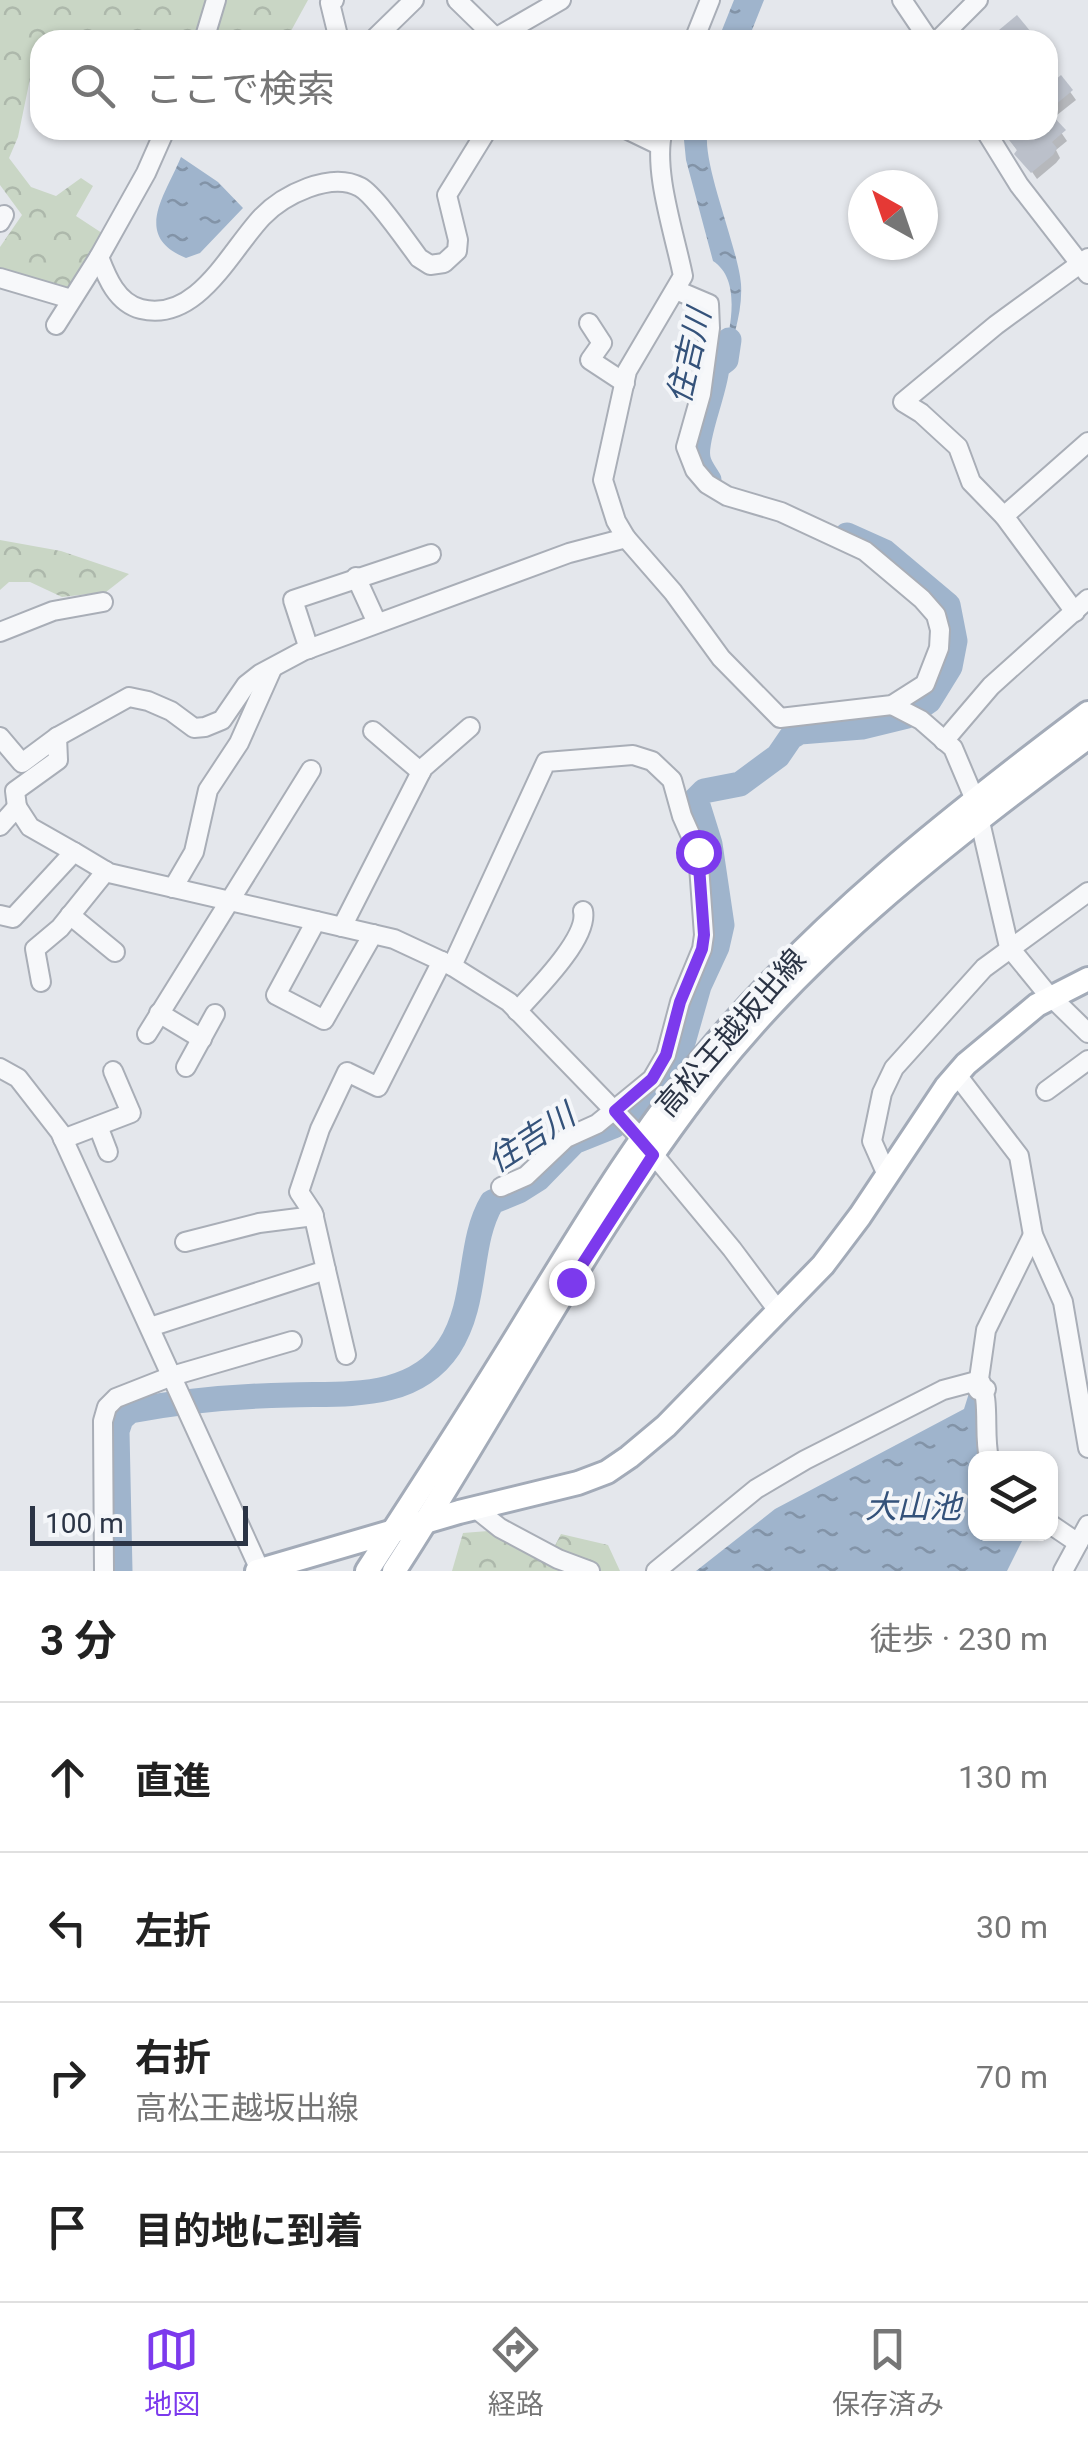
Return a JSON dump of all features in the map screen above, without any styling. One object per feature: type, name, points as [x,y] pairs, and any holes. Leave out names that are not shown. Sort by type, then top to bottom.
[{"type":"main road","name":"高松王越坂出線","points":[[978,810],[1088,714]]},
{"type":"main road","name":"高松王越坂出線","points":[[367,1571],[631,1129],[853,900],[1088,737]]},
{"type":"main road","points":[[258,1570],[607,1472],[666,1426],[780,1312],[843,1240],[956,1075],[993,1039],[1054,996],[1088,979]]},
{"type":"main road","name":"高松王越坂出線","points":[[394,1571],[586,1256],[631,1129]]},
{"type":"street","points":[[207,30],[216,0]]},
{"type":"street","points":[[334,0],[330,3],[337,30]]},
{"type":"street","points":[[383,30],[414,0]]},
{"type":"street","points":[[457,0],[487,30]]},
{"type":"street","points":[[511,30],[561,0]]},
{"type":"street","points":[[698,30],[710,0]]},
{"type":"street","points":[[902,0],[922,30]]},
{"type":"street","points":[[948,30],[978,0]]},
{"type":"street","points":[[56,325],[99,257],[160,140]]},
{"type":"street","points":[[99,257],[118,295],[131,306],[167,310],[184,304],[210,280],[272,208],[328,182],[348,182],[364,188],[419,258],[438,266],[457,252],[458,240],[446,194],[481,140]]},
{"type":"street","points":[[661,140],[684,276],[628,371],[603,480],[616,522],[721,658],[780,718],[892,705],[926,684],[934,669],[940,630],[936,615],[865,551],[781,512],[727,496],[694,470],[686,447],[701,394],[710,328],[709,304],[676,290]]},
{"type":"street","points":[[944,741],[991,686],[1082,605],[972,482],[958,448],[921,413],[903,402],[996,325],[1085,265],[1019,185],[991,140]]},
{"type":"street","points":[[0,278],[71,300]]},
{"type":"street","points":[[589,324],[602,344],[590,360],[625,383]]},
{"type":"street","points":[[1004,516],[1088,442]]},
{"type":"street","points":[[0,736],[22,763],[56,737],[129,697],[148,701],[194,728],[206,727],[222,720],[246,686],[260,674],[309,649],[569,553],[626,538]]},
{"type":"street","points":[[309,649],[293,600],[431,554]]},
{"type":"street","points":[[356,577],[377,623]]},
{"type":"street","points":[[0,632],[54,610],[83,602],[103,602]]},
{"type":"street","points":[[173,888],[194,852],[208,790],[239,743],[272,669]]},
{"type":"street","points":[[892,705],[921,720],[952,748],[978,810],[1009,947],[1045,991],[1088,1032]]},
{"type":"street","points":[[342,927],[421,772],[470,728]]},
{"type":"street","points":[[373,731],[421,772]]},
{"type":"street","points":[[56,737],[58,760],[15,791],[16,807],[30,827],[106,871],[394,939],[447,964],[517,1011],[631,1129],[780,1312]]},
{"type":"street","points":[[346,1356],[314,1216],[299,1192],[320,1129],[346,1072],[378,1087],[447,964],[546,762],[634,755],[652,761],[672,780],[698,852],[702,949],[680,1002],[666,1055],[631,1129]]},
{"type":"street","points":[[147,1034],[311,770]]},
{"type":"street","points":[[0,826],[16,807]]},
{"type":"street","points":[[0,915],[12,918],[74,852]]},
{"type":"street","points":[[41,982],[35,949],[106,871]]},
{"type":"street","points":[[887,1175],[872,1142],[882,1092],[894,1068],[984,968],[1088,892]]},
{"type":"street","points":[[517,1011],[569,949],[585,919],[583,910]]},
{"type":"street","points":[[70,915],[115,952]]},
{"type":"street","points":[[316,921],[276,994],[324,1020],[373,934]]},
{"type":"street","points":[[159,1013],[202,1039]]},
{"type":"street","points":[[186,1067],[215,1014]]},
{"type":"street","points":[[1046,1090],[1088,1060]]},
{"type":"street","points":[[0,1068],[18,1078],[63,1139],[258,1570]]},
{"type":"street","points":[[63,1139],[131,1113],[113,1072]]},
{"type":"street","points":[[956,1075],[1019,1156],[1033,1235],[1062,1302],[1088,1448]]},
{"type":"street","points":[[501,1187],[526,1176],[566,1138],[598,1124],[631,1129]]},
{"type":"street","points":[[98,1126],[108,1152]]},
{"type":"street","points":[[185,1242],[259,1224],[314,1216]]},
{"type":"street","points":[[988,1451],[986,1389],[979,1379],[986,1330],[1033,1235]]},
{"type":"street","points":[[150,1327],[326,1270]]},
{"type":"street","points":[[104,1571],[102,1421],[107,1407],[116,1398],[172,1376],[292,1341]]},
{"type":"street","points":[[656,1571],[756,1489],[805,1460],[943,1390],[972,1382],[978,1390],[986,1389]]},
{"type":"street","points":[[476,1508],[500,1528],[590,1571]]},
{"type":"street","points":[[1063,1571],[1088,1526]]},
{"type":"street","points":[[1058,1530],[1078,1544]]},
{"type":"green space","points":[[0,0],[308,0],[292,30],[30,30],[30,79],[18,137],[9,158],[31,187],[56,196],[81,178],[93,186],[76,216],[105,235],[70,289],[0,269],[0,247],[22,215],[0,185]]},
{"type":"green space","points":[[0,540],[61,551],[129,574],[106,592],[62,597],[30,582],[9,582],[0,590]]},
{"type":"green space","points":[[488,1531],[547,1561],[561,1534],[608,1545],[620,1571],[452,1571],[463,1533]]},
{"type":"water","points":[[734,0],[764,0],[752,30],[722,30]]},
{"type":"water","points":[[684,140],[707,140],[714,182],[738,268],[740,306],[726,370],[707,365],[713,346],[721,341],[724,353],[731,291],[722,269],[713,261]]},
{"type":"water","points":[[181,157],[218,182],[243,208],[200,253],[186,258],[170,249],[156,227],[161,200]]},
{"type":"water","name":"大山池","points":[[969,1393],[977,1394],[981,1451],[968,1451],[968,1541],[1022,1541],[1007,1571],[696,1571],[775,1509],[964,1409]]},
{"type":"building","points":[[1017,15],[1029,30],[999,30]]},
{"type":"building","points":[[1061,75],[1073,90],[1058,103]]},
{"type":"building","points":[[1009,140],[1054,140],[1057,148],[1031,173],[1014,154],[1017,150]]},
{"type":"waterway","name":"住吉川","points":[[709,480],[699,461],[699,439],[717,367],[726,360],[729,340]]},
{"type":"waterway","name":"住吉川","points":[[120,1571],[117,1431],[121,1419],[130,1411],[189,1402],[355,1393],[417,1377],[449,1347],[458,1329],[479,1236],[492,1202],[538,1179],[574,1142],[614,1126],[660,1084],[678,1060],[722,925],[710,844],[696,799],[704,791],[740,784],[778,756],[791,737],[800,732],[862,727],[907,716],[929,701],[950,667],[955,641],[948,605],[885,552],[847,535]]},
{"type":"route","points":[[571,1282],[653,1155],[615,1111],[652,1079],[666,1055],[680,1002],[702,949],[698,852]]}]
